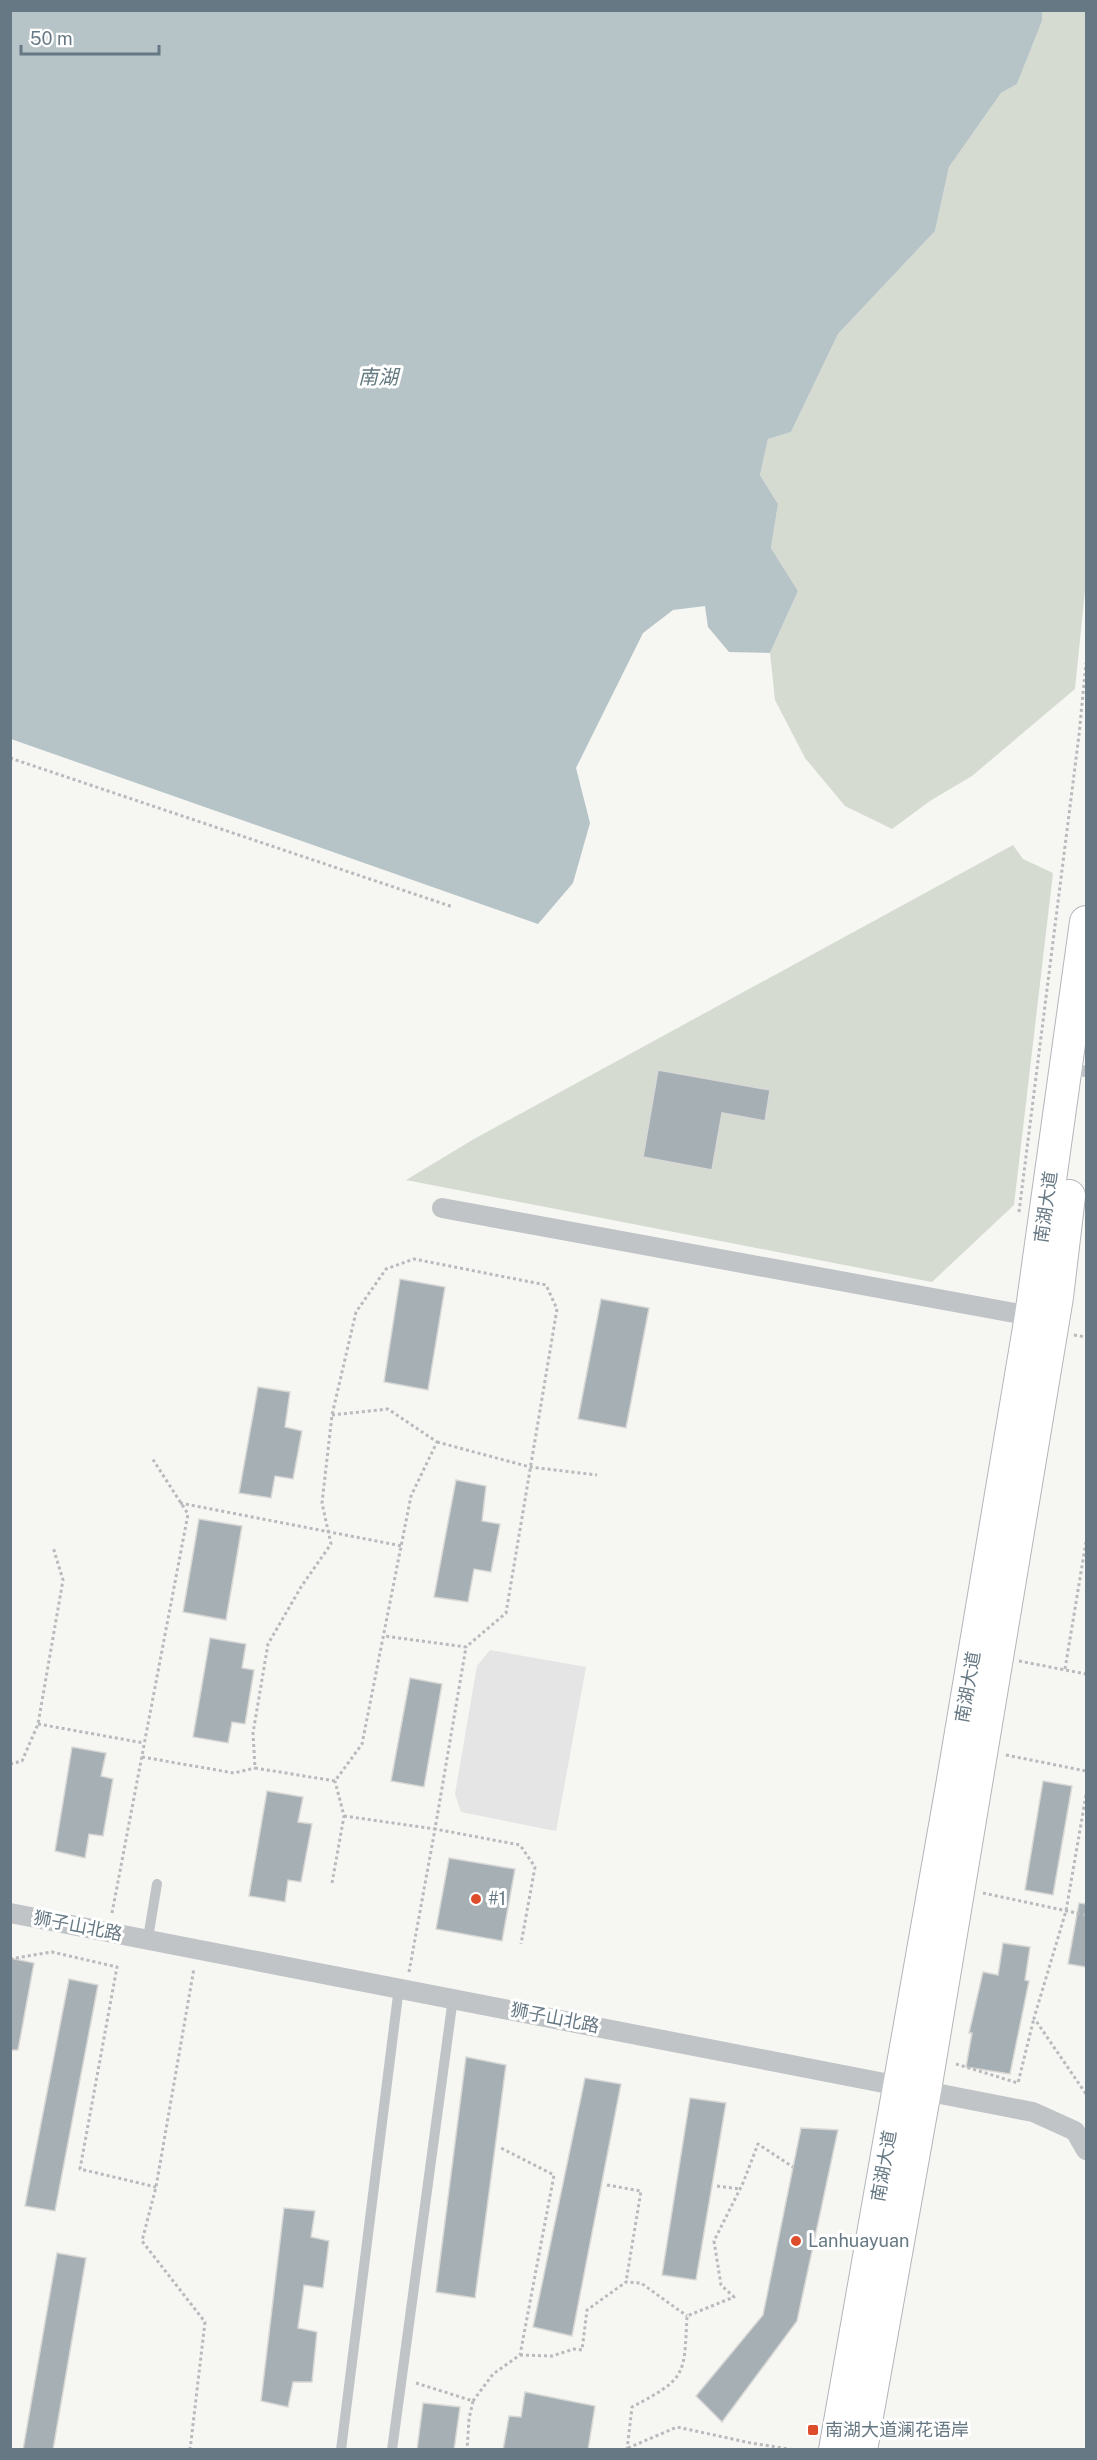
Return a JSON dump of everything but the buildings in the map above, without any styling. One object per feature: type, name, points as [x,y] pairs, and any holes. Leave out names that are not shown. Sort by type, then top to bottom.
[{"type":"main road","name":"南湖大道","points":[[861,2450],[952,1786],[1031,1316],[1086,922]]},
{"type":"main road","name":"南湖大道","points":[[834,2450],[912,2087],[1057,1297],[1086,1064]]},
{"type":"street","points":[[442,1208],[1031,1316]]},
{"type":"street","name":"狮子山北路","points":[[10,1913],[148,1938],[1033,2112],[1074,2131],[1086,2150]]},
{"type":"lane","points":[[148,1938],[158,1884]]},
{"type":"lane","points":[[341,2450],[403,1988]]},
{"type":"lane","points":[[392,2450],[453,1998]]},
{"type":"path","points":[[1018,1217],[1079,735],[1086,663]]},
{"type":"path","points":[[10,758],[453,907]]},
{"type":"path","points":[[255,1768],[253,1733],[268,1644],[301,1587],[331,1544],[322,1503],[332,1414],[356,1312],[386,1269],[414,1259],[546,1285],[557,1308],[506,1613],[466,1647],[435,1829],[403,1988]]},
{"type":"path","points":[[332,1414],[388,1409],[436,1442],[530,1467],[597,1475]]},
{"type":"path","points":[[335,1781],[362,1744],[411,1496],[436,1442]]},
{"type":"path","points":[[108,1932],[188,1514],[152,1458]]},
{"type":"path","points":[[180,1503],[402,1546]]},
{"type":"path","points":[[1065,1669],[1086,1542]]},
{"type":"path","points":[[10,1764],[22,1761],[38,1724],[63,1580],[53,1547]]},
{"type":"path","points":[[384,1636],[466,1647]]},
{"type":"path","points":[[1013,1660],[1086,1674]]},
{"type":"path","points":[[38,1724],[144,1743]]},
{"type":"path","points":[[1004,1766],[1006,1755],[1086,1771]]},
{"type":"path","points":[[142,1757],[234,1773],[255,1768],[335,1781]]},
{"type":"path","points":[[332,1883],[344,1816],[335,1781]]},
{"type":"path","points":[[957,2054],[956,2065],[1018,2083],[1034,2018],[1066,1911],[1086,1795]]},
{"type":"path","points":[[344,1816],[435,1829],[520,1845],[535,1867],[521,1944]]},
{"type":"path","points":[[975,1891],[1086,1915]]},
{"type":"path","points":[[190,2450],[206,2322],[142,2241],[156,2187],[198,1948]]},
{"type":"path","points":[[10,1959],[52,1952],[117,1967],[80,2169],[156,2187]]},
{"type":"path","points":[[1034,2018],[1086,2094]]},
{"type":"path","points":[[687,2316],[734,2297],[721,2285],[714,2241],[740,2189],[758,2144],[793,2167]]},
{"type":"path","points":[[501,2148],[554,2175],[520,2355]]},
{"type":"path","points":[[607,2185],[641,2191],[626,2282]]},
{"type":"path","points":[[717,2186],[740,2189]]},
{"type":"path","points":[[467,2450],[473,2401],[493,2374],[520,2355],[552,2356],[574,2349],[582,2350],[588,2310],[626,2282],[641,2283],[687,2316]]},
{"type":"path","points":[[687,2316],[684,2364],[679,2376],[661,2391],[632,2407],[628,2449],[677,2427],[751,2444],[795,2450]]},
{"type":"path","points":[[402,2379],[473,2401]]},
{"type":"shaded area","points":[[1042,11],[1086,11],[1086,581],[1075,689],[972,776],[930,801],[892,829],[845,806],[805,758],[775,700],[770,653],[798,591],[771,548],[778,504],[760,475],[768,439],[791,432],[838,334],[935,231],[949,167],[1001,93],[1017,84],[1042,21]]},
{"type":"shaded area","points":[[1013,845],[1023,859],[1053,873],[1014,1205],[932,1282],[406,1180],[474,1139]]},
{"type":"shaded area","points":[[490,1650],[586,1667],[556,1831],[461,1812],[455,1794],[477,1666]]},
{"type":"water","name":"南湖","points":[[11,10],[1042,11],[1042,21],[1017,84],[1001,93],[949,167],[935,231],[838,334],[791,432],[768,439],[760,475],[778,504],[771,548],[798,591],[770,653],[729,652],[708,627],[705,606],[673,610],[643,633],[576,768],[590,823],[573,883],[538,924],[11,739]]},
{"type":"place","name":"#1","points":[[476,1899]]},
{"type":"place","name":"Lanhuayuan","points":[[796,2241]]},
{"type":"place","name":"南湖大道澜花语岸","points":[[813,2430]]}]
